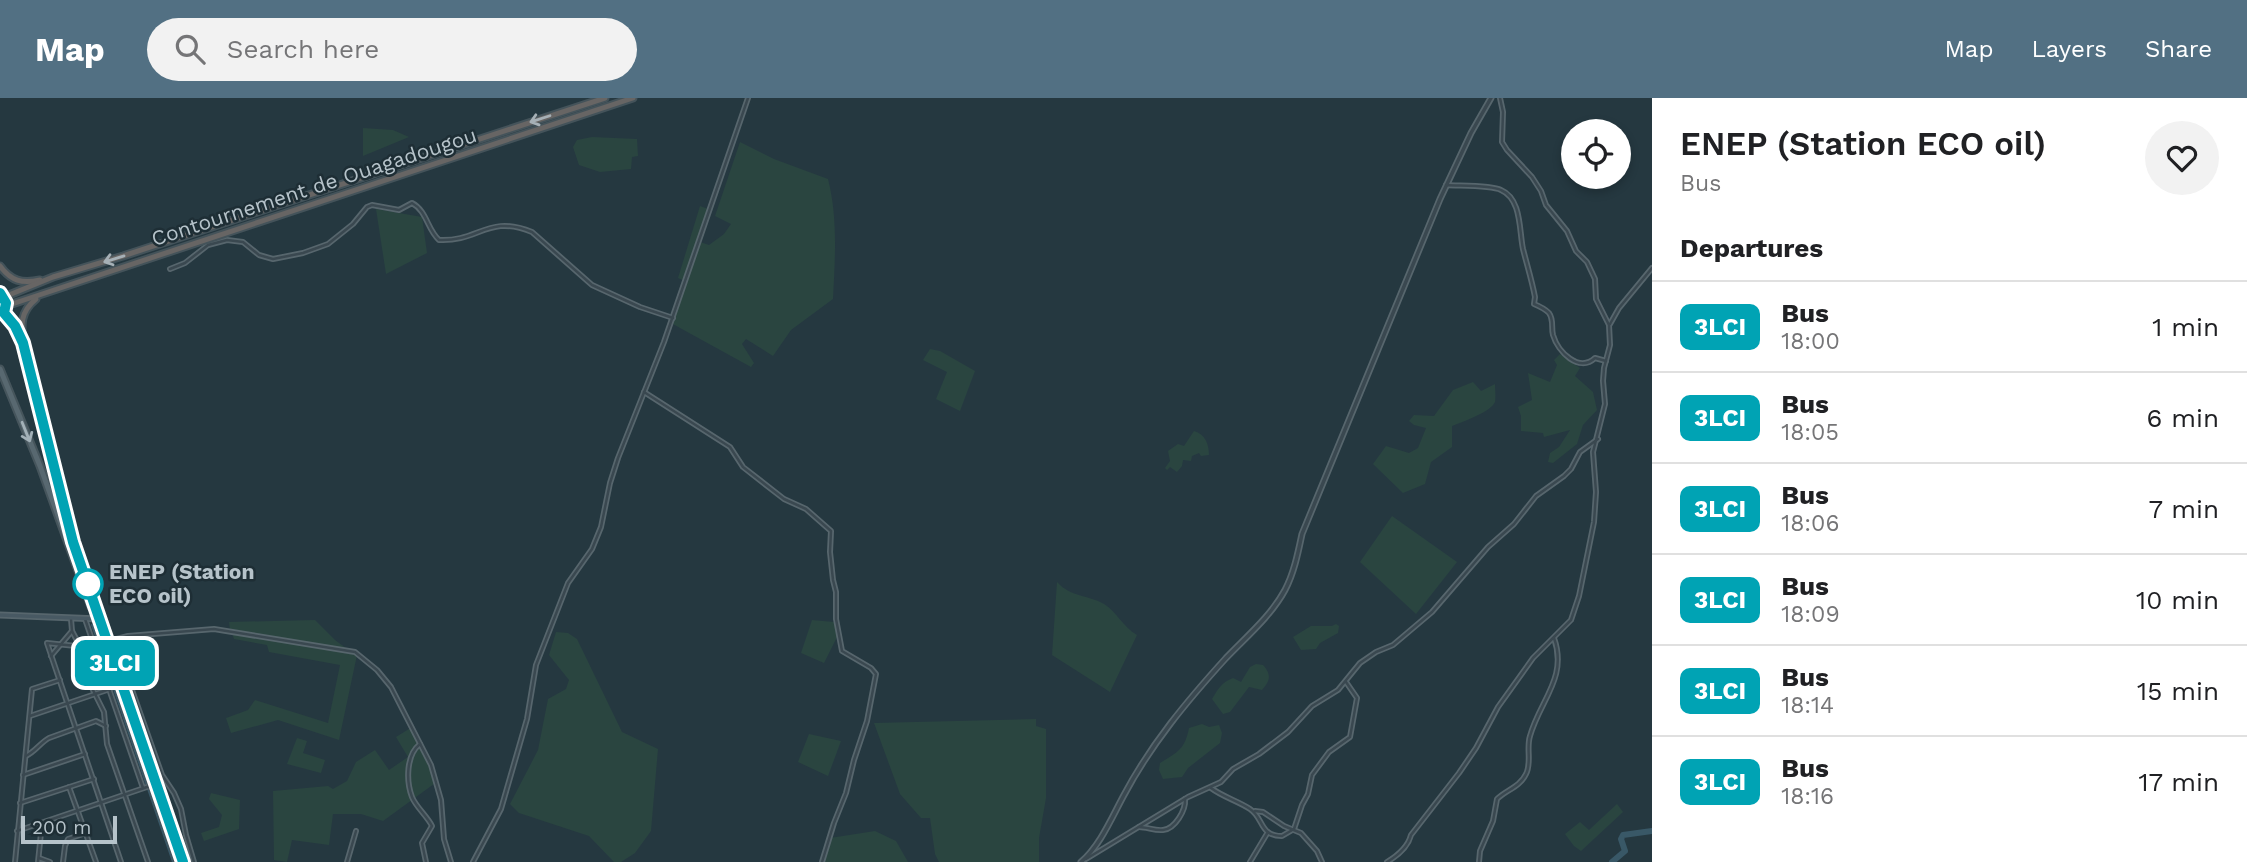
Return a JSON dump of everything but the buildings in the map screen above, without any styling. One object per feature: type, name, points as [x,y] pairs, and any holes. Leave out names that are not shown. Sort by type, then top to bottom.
[{"type":"highway","name":"Contournement de Ouagadougou","points":[[2,314],[6,306],[2,295],[605,98]]},
{"type":"highway","name":"Contournement de Ouagadougou","points":[[6,306],[633,98]]},
{"type":"highway","points":[[0,266],[9,277],[20,282],[53,277]]},
{"type":"highway","points":[[23,343],[23,313],[33,301],[46,294]]},
{"type":"main road","points":[[2,314],[15,326],[23,343],[71,533],[97,619],[111,640],[154,785]]},
{"type":"main road","points":[[0,369],[40,466],[97,619],[181,862]]},
{"type":"main road","points":[[0,615],[97,619]]},
{"type":"street","points":[[473,862],[501,809],[527,719],[536,665],[568,583],[592,549],[601,527],[610,483],[673,318],[748,98]]},
{"type":"street","points":[[1083,861],[1161,734],[1276,605],[1285,590],[1302,534],[1447,185],[1491,98]]},
{"type":"street","points":[[1387,862],[1397,856],[1408,843],[1411,835],[1460,773],[1532,658],[1573,615],[1588,556],[1595,512],[1594,452],[1605,404],[1602,381],[1610,345],[1609,328],[1596,299],[1595,279],[1587,261],[1576,251],[1567,231],[1546,205],[1532,177],[1502,142],[1503,112],[1500,98]]},
{"type":"street","points":[[1447,185],[1493,188],[1510,197],[1521,227],[1522,244],[1535,294],[1534,304],[1548,311],[1553,322],[1553,336],[1565,354],[1576,363],[1591,362],[1595,358],[1606,361]]},
{"type":"street","points":[[170,269],[186,263],[208,245],[227,240],[243,242],[264,258],[273,259],[303,253],[328,244],[372,205],[399,210],[412,202],[425,215],[431,231],[439,240],[458,239],[499,225],[520,227],[532,232],[592,285],[640,307],[673,318]]},
{"type":"street","points":[[1609,328],[1619,308],[1652,268]]},
{"type":"street","points":[[643,391],[730,447],[743,467],[784,499],[806,509],[831,531],[830,552],[836,592],[836,620],[842,651],[871,668],[876,674],[867,722],[822,862]]},
{"type":"street","points":[[1083,861],[1136,827],[1221,782],[1233,769],[1259,754],[1287,732],[1312,706],[1338,690],[1360,663],[1393,645],[1432,612],[1488,547],[1514,524],[1536,496],[1564,476],[1580,452],[1598,439]]},
{"type":"street","points":[[71,619],[72,631],[85,657],[90,684],[104,712],[107,744],[148,862]]},
{"type":"street","points":[[85,619],[143,788]]},
{"type":"street","points":[[194,862],[181,809],[162,775],[111,640],[128,636],[214,629],[352,651],[363,658],[384,678],[431,765],[439,790],[446,848],[451,862]]},
{"type":"street","points":[[51,656],[72,631]]},
{"type":"street","points":[[1479,862],[1480,851],[1493,821],[1497,799],[1521,781],[1528,770],[1530,735],[1556,678],[1558,656],[1554,637]]},
{"type":"street","points":[[95,648],[47,643],[121,862]]},
{"type":"street","points":[[15,862],[32,689],[60,680]]},
{"type":"street","points":[[1210,787],[1254,812],[1268,832],[1275,836],[1282,836],[1294,829],[1308,794],[1312,775],[1329,752],[1350,737],[1357,698],[1346,682]]},
{"type":"street","points":[[29,716],[110,689]]},
{"type":"street","points":[[25,756],[36,751],[44,741],[96,721],[106,726]]},
{"type":"street","points":[[420,744],[412,753],[408,766],[413,798],[432,826],[422,843],[426,862]]},
{"type":"street","points":[[23,775],[85,754]]},
{"type":"street","points":[[20,803],[93,779]]},
{"type":"street","points":[[17,831],[154,785]]},
{"type":"street","points":[[69,787],[96,862]]},
{"type":"street","points":[[1136,827],[1167,829],[1183,810],[1185,799]]},
{"type":"street","points":[[1254,812],[1260,811],[1305,837],[1322,862]]},
{"type":"street","points":[[42,823],[39,860],[50,862]]},
{"type":"street","points":[[347,862],[356,831]]},
{"type":"street","points":[[1250,862],[1268,832]]},
{"type":"street","points":[[63,862],[68,839],[86,833]]},
{"type":"green space","points":[[363,128],[393,130],[409,137],[363,156]]},
{"type":"green space","points":[[592,137],[637,139],[638,156],[632,157],[631,169],[600,172],[579,165],[573,147],[577,140]]},
{"type":"green space","points":[[740,142],[774,159],[828,179],[835,224],[833,299],[791,330],[773,356],[746,339],[742,344],[754,363],[751,367],[671,323],[685,281],[678,278],[700,206],[711,210],[700,242],[709,245],[724,234],[731,224],[715,216]]},
{"type":"green space","points":[[376,209],[422,217],[427,253],[386,274]]},
{"type":"green space","points":[[930,349],[940,351],[975,371],[960,411],[936,399],[947,372],[923,360]]},
{"type":"green space","points":[[1560,354],[1580,368],[1575,376],[1593,392],[1597,410],[1583,425],[1577,444],[1553,463],[1548,462],[1550,453],[1559,447],[1570,430],[1544,437],[1543,433],[1521,431],[1518,407],[1532,400],[1528,373],[1550,382],[1557,365],[1554,360]]},
{"type":"green space","points":[[1473,382],[1481,391],[1495,384],[1495,402],[1482,413],[1452,426],[1452,447],[1431,462],[1425,484],[1403,493],[1373,464],[1386,446],[1409,453],[1418,448],[1426,428],[1409,421],[1414,415],[1434,416],[1453,390]]},
{"type":"green space","points":[[1194,431],[1206,440],[1209,455],[1201,456],[1199,453],[1192,456],[1191,461],[1183,460],[1177,472],[1170,467],[1167,470],[1165,468],[1170,461],[1168,451],[1178,444],[1184,446]]},
{"type":"green space","points":[[1392,516],[1457,562],[1416,614],[1360,562]]},
{"type":"green space","points":[[1057,582],[1074,593],[1104,604],[1137,635],[1110,692],[1052,655]]},
{"type":"green space","points":[[315,620],[350,651],[230,630],[229,622]]},
{"type":"green space","points":[[812,620],[834,622],[838,635],[824,663],[801,653]]},
{"type":"green space","points":[[1311,626],[1339,626],[1338,633],[1320,643],[1316,649],[1301,650],[1293,637]]},
{"type":"green space","points":[[556,632],[568,633],[577,639],[622,732],[658,749],[651,831],[635,853],[621,862],[614,862],[589,836],[519,813],[510,804],[538,750],[548,699],[566,689],[569,680],[549,655]]},
{"type":"green space","points":[[232,633],[357,655],[339,740],[278,720],[231,733],[226,718],[248,710],[255,700],[328,723],[340,665],[269,652],[267,645],[234,639]]},
{"type":"green space","points":[[1263,665],[1268,672],[1267,684],[1262,690],[1249,687],[1230,712],[1223,714],[1212,699],[1216,692],[1233,678],[1241,682],[1250,667]]},
{"type":"green space","points":[[1036,719],[1036,726],[1046,729],[1046,798],[1039,838],[1039,862],[939,862],[935,854],[930,818],[921,818],[900,794],[874,723]]},
{"type":"green space","points":[[1202,724],[1209,727],[1219,725],[1222,733],[1220,743],[1188,768],[1182,777],[1163,779],[1159,770],[1160,763],[1180,749],[1189,728]]},
{"type":"green space","points":[[412,727],[438,781],[383,821],[361,814],[333,814],[329,845],[292,840],[287,862],[274,860],[273,791],[328,786],[333,789],[347,781],[356,762],[375,750],[389,770],[408,757],[396,737]]},
{"type":"green space","points":[[809,734],[841,741],[828,776],[798,762]]},
{"type":"green space","points":[[297,738],[307,741],[303,753],[325,760],[321,773],[287,764]]},
{"type":"green space","points":[[211,793],[240,800],[239,829],[204,841],[201,833],[219,827],[222,815],[209,799]]},
{"type":"green space","points":[[1617,804],[1623,812],[1581,851],[1574,846],[1565,834],[1580,822],[1589,830]]},
{"type":"green space","points":[[875,831],[896,841],[908,862],[823,862],[830,838]]},
{"type":"waterway","points":[[92,625],[173,862]]},
{"type":"waterway","points":[[1612,862],[1625,851],[1621,839],[1623,835],[1652,831]]},
{"type":"bus line","name":"3LCI","points":[[0,293],[6,303],[4,313],[15,326],[23,343],[73,542],[183,862]]},
{"type":"place","name":"ENEP (Station ECO oil)","points":[[88,584]]}]
